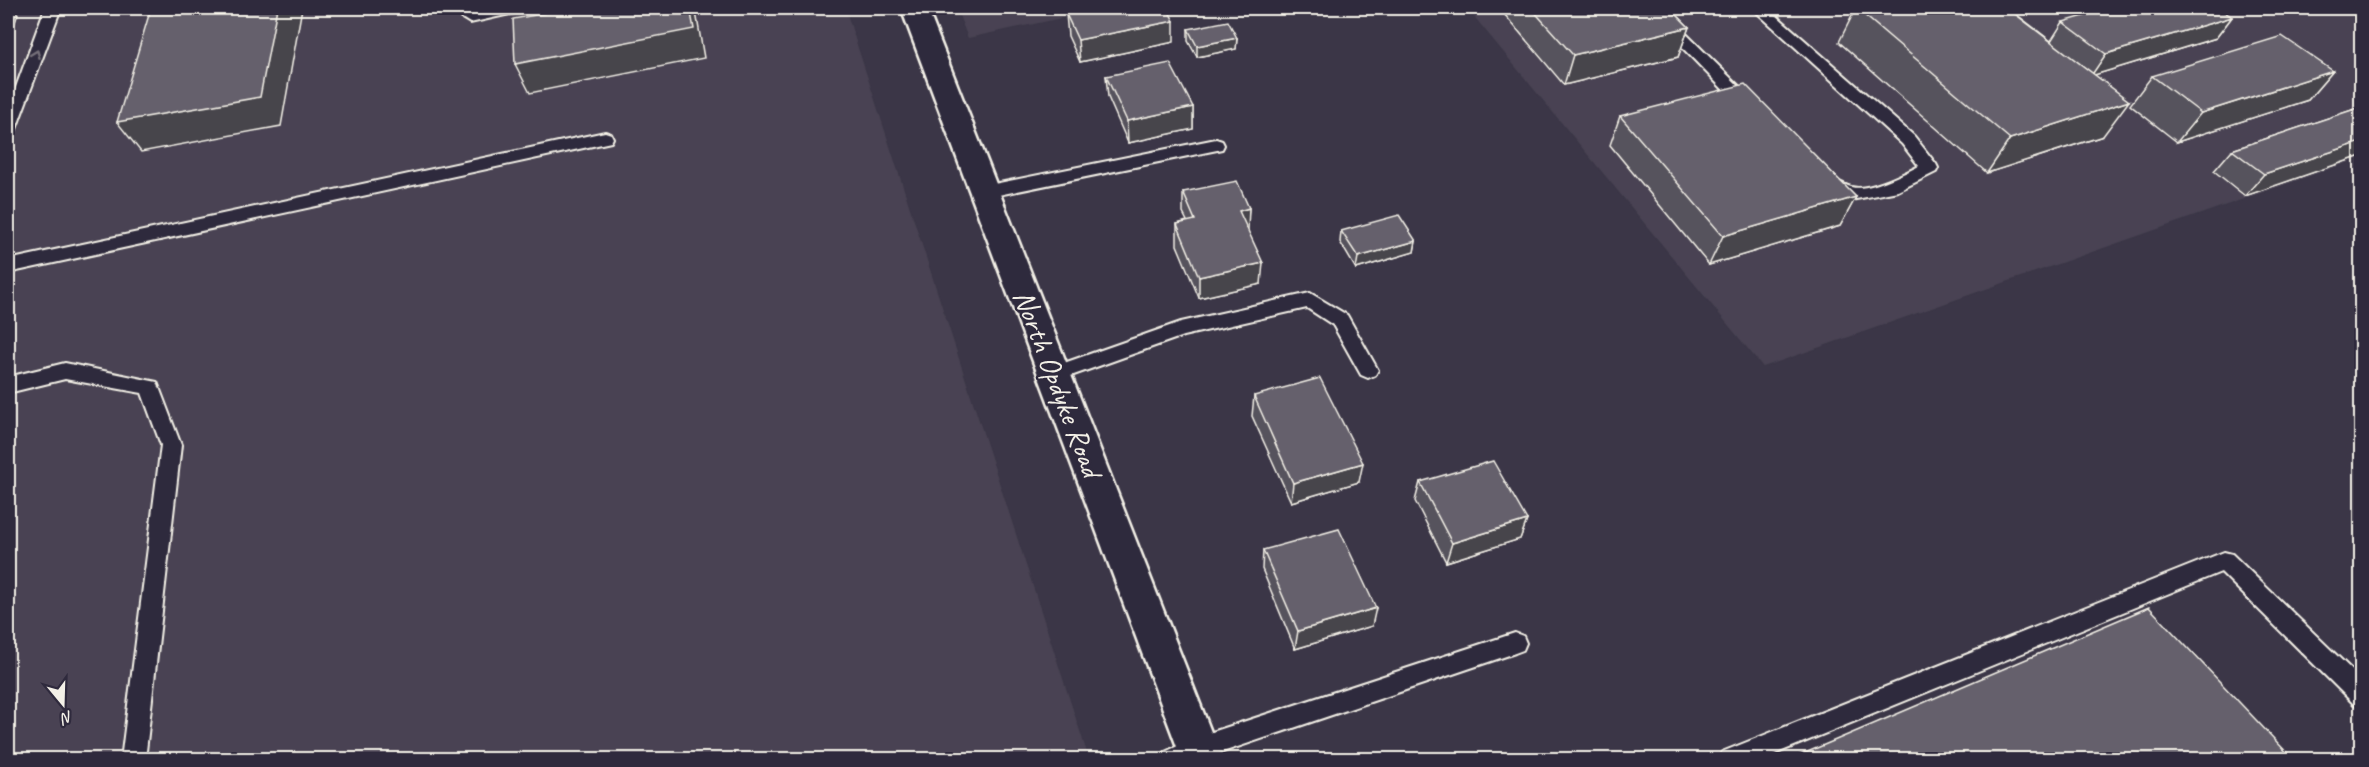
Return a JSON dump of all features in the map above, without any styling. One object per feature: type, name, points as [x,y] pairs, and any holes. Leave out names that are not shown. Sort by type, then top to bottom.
[{"type":"main road","name":"North Opdyke Road","points":[[914,8],[1054,374],[1191,756]]},
{"type":"lane","points":[[8,129],[53,8]]},
{"type":"lane","points":[[470,18],[519,8]]},
{"type":"lane","points":[[1652,8],[1764,121]]},
{"type":"lane","points":[[1760,8],[1908,140],[1930,168],[1892,187],[1851,194],[1821,180],[1812,172]]},
{"type":"lane","points":[[8,267],[605,138]]},
{"type":"lane","points":[[984,192],[1216,145]]},
{"type":"lane","points":[[1054,374],[1181,329],[1311,300],[1340,320],[1368,370]]},
{"type":"lane","points":[[8,385],[64,371],[150,387],[171,445],[133,759]]},
{"type":"lane","points":[[1730,759],[2224,561],[2361,696]]},
{"type":"lane","points":[[1191,756],[1515,643]]},
{"type":"shaded area","points":[[8,8],[845,8],[1089,759],[8,759]]},
{"type":"shaded area","points":[[956,8],[1109,8],[968,38]]},
{"type":"shaded area","points":[[1467,8],[2361,8],[2361,158],[1763,367]]},
{"type":"building","points":[[151,8],[277,8],[260,97],[117,122]]},
{"type":"building","points":[[575,8],[690,8],[694,29],[515,64],[513,19]]},
{"type":"building","points":[[1099,8],[1167,8],[1174,21],[1078,40],[1066,14]]},
{"type":"building","points":[[1531,8],[1670,8],[1689,27],[1573,55]]},
{"type":"building","points":[[1856,8],[2007,8],[2129,101],[2010,139]]},
{"type":"building","points":[[2112,8],[2219,8],[2232,17],[2106,54],[2063,22]]},
{"type":"building","points":[[1228,21],[1237,38],[1197,46],[1188,29]]},
{"type":"building","points":[[2282,36],[2333,71],[2201,113],[2152,76]]},
{"type":"building","points":[[1170,63],[1193,107],[1127,121],[1106,76]]},
{"type":"building","points":[[1745,84],[1856,197],[1723,236],[1620,116]]},
{"type":"building","points":[[2361,107],[2361,142],[2264,174],[2232,150]]},
{"type":"building","points":[[1237,181],[1249,208],[1239,211],[1263,263],[1199,277],[1177,224],[1195,220],[1183,192]]},
{"type":"building","points":[[1399,215],[1416,241],[1358,257],[1341,231]]},
{"type":"building","points":[[1320,378],[1363,463],[1293,483],[1254,396]]},
{"type":"building","points":[[1493,461],[1527,520],[1452,543],[1420,482]]},
{"type":"building","points":[[1339,529],[1376,608],[1298,631],[1263,550]]},
{"type":"building","points":[[2149,607],[2293,759],[1791,759]]}]
